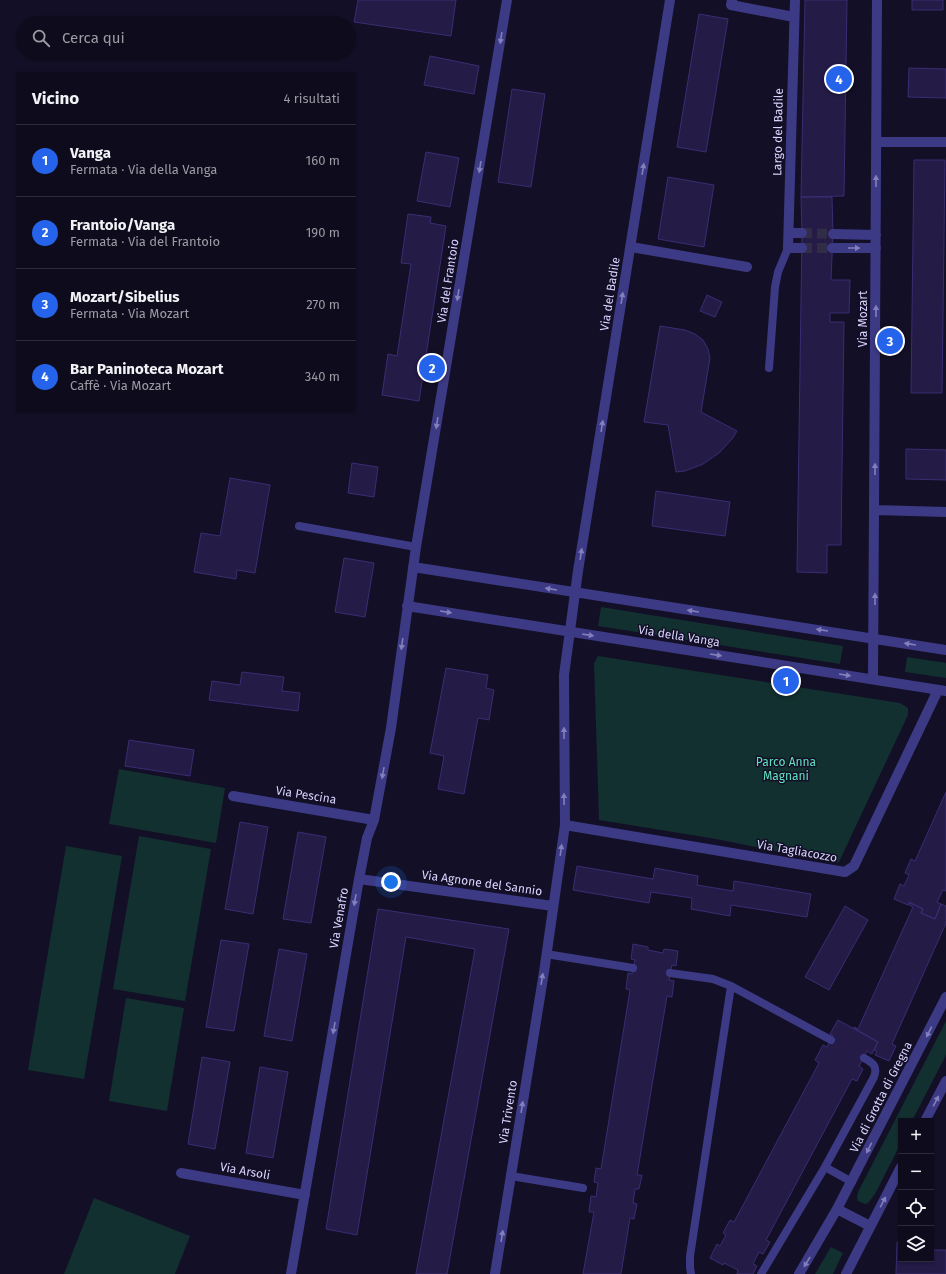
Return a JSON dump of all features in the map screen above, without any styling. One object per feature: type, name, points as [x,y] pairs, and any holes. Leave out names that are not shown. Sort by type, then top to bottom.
[{"type":"street","name":"Via del Frantoio","points":[[413,567],[507,0]]},
{"type":"street","name":"Via del Badile","points":[[564,772],[564,675],[575,593],[670,0]]},
{"type":"street","points":[[732,0],[731,5],[794,17]]},
{"type":"street","name":"Largo del Badile","points":[[788,248],[795,0]]},
{"type":"street","name":"Via Mozart","points":[[873,679],[877,0]]},
{"type":"street","points":[[876,142],[946,142]]},
{"type":"street","points":[[789,233],[802,233]]},
{"type":"street","points":[[833,234],[876,235]]},
{"type":"street","points":[[631,247],[747,266]]},
{"type":"street","points":[[788,248],[802,248]]},
{"type":"street","points":[[832,248],[876,248]]},
{"type":"street","points":[[875,510],[946,512]]},
{"type":"street","points":[[413,567],[946,650]]},
{"type":"street","name":"Via Venafro","points":[[292,1274],[359,879],[367,838],[374,820],[391,728],[413,567]]},
{"type":"street","name":"Via della Vanga","points":[[407,606],[942,690]]},
{"type":"street","name":"Via Tagliacozzo","points":[[565,825],[845,872],[854,866],[942,690]]},
{"type":"street","name":"Via Trivento","points":[[496,1274],[565,825],[564,772]]},
{"type":"street","name":"Via Pescina","points":[[233,796],[374,820]]},
{"type":"street","name":"Via Agnone del Sannio","points":[[359,879],[553,906]]},
{"type":"street","name":"Via di Grotta di Gregna","points":[[799,1274],[852,1182],[946,997]]},
{"type":"street","points":[[927,1118],[946,1082]]},
{"type":"street","name":"Via Arsoli","points":[[181,1173],[305,1195]]},
{"type":"street","points":[[846,1274],[898,1174]]},
{"type":"street","points":[[837,1209],[870,1226]]},
{"type":"lane","points":[[769,368],[775,287],[778,272],[788,248]]},
{"type":"lane","points":[[298,526],[416,547]]},
{"type":"lane","points":[[546,954],[633,968]]},
{"type":"lane","points":[[670,973],[713,979],[731,986],[831,1040]]},
{"type":"lane","points":[[691,1274],[690,1256],[731,986]]},
{"type":"lane","points":[[761,1274],[825,1167],[876,1071],[872,1062],[864,1058]]},
{"type":"lane","points":[[825,1167],[852,1182]]},
{"type":"lane","points":[[512,1176],[583,1188]]},
{"type":"green space","points":[[601,607],[843,646],[840,664],[598,626]]},
{"type":"green space","name":"Parco Anna Magnani","points":[[598,656],[900,703],[908,708],[908,715],[839,862],[834,863],[716,839],[599,820],[594,663]]},
{"type":"green space","points":[[907,657],[946,663],[946,678],[905,672]]},
{"type":"green space","points":[[119,769],[225,788],[216,843],[109,824]]},
{"type":"green space","points":[[139,836],[211,849],[185,1001],[113,989]]},
{"type":"green space","points":[[66,846],[122,856],[84,1079],[28,1070]]},
{"type":"green space","points":[[126,998],[184,1008],[167,1111],[109,1101]]},
{"type":"green space","points":[[946,1021],[946,1055],[914,1118],[898,1118],[898,1149],[875,1194],[868,1203],[865,1204],[858,1201],[858,1192]]},
{"type":"green space","points":[[94,1198],[190,1236],[175,1274],[64,1274]]},
{"type":"green space","points":[[831,1247],[843,1253],[833,1274],[815,1274]]},
{"type":"building","points":[[358,0],[456,0],[451,36],[356,22],[355,16]]},
{"type":"building","points":[[805,0],[847,0],[844,196],[801,197]]},
{"type":"building","points":[[912,0],[943,0],[943,10],[912,10]]},
{"type":"building","points":[[699,14],[728,19],[706,152],[677,147]]},
{"type":"building","points":[[430,56],[479,66],[474,94],[424,85]]},
{"type":"building","points":[[909,68],[946,69],[946,98],[908,97]]},
{"type":"building","points":[[512,89],[545,94],[531,187],[498,182]]},
{"type":"building","points":[[426,152],[459,158],[450,207],[417,201]]},
{"type":"building","points":[[914,160],[945,160],[942,393],[911,393]]},
{"type":"building","points":[[668,177],[714,185],[704,247],[658,239]]},
{"type":"building","points":[[801,197],[832,197],[833,234],[831,280],[850,280],[849,313],[830,313],[830,322],[844,322],[841,545],[827,545],[827,573],[797,572],[802,233]]},
{"type":"building","points":[[408,214],[431,217],[430,223],[446,226],[419,401],[382,395],[388,354],[397,356],[411,264],[401,263]]},
{"type":"building","points":[[707,295],[722,302],[715,317],[700,311]]},
{"type":"building","points":[[660,326],[685,330],[695,334],[703,340],[708,349],[710,358],[701,412],[737,431],[719,453],[703,464],[685,471],[676,472],[668,425],[644,422]]},
{"type":"building","points":[[906,449],[946,450],[946,480],[906,479]]},
{"type":"building","points":[[352,463],[378,467],[374,497],[348,493]]},
{"type":"building","points":[[230,478],[270,485],[255,573],[237,570],[236,579],[194,572],[201,533],[220,536]]},
{"type":"building","points":[[656,491],[730,502],[725,536],[652,526]]},
{"type":"building","points":[[344,558],[374,563],[365,617],[335,612]]},
{"type":"building","points":[[446,668],[488,675],[486,688],[494,690],[489,720],[478,718],[464,794],[438,789],[444,756],[430,753]]},
{"type":"building","points":[[242,672],[284,677],[282,691],[300,693],[298,711],[209,700],[212,681],[240,685]]},
{"type":"building","points":[[129,740],[194,750],[190,776],[125,766]]},
{"type":"building","points":[[946,792],[946,891],[943,890],[937,902],[941,904],[935,919],[921,913],[923,909],[909,902],[908,905],[894,899],[900,884],[904,886],[909,875],[905,873],[911,859],[915,861]]},
{"type":"building","points":[[240,822],[268,827],[253,914],[225,909]]},
{"type":"building","points":[[298,832],[326,837],[311,923],[283,919]]},
{"type":"building","points":[[577,866],[653,879],[655,868],[698,876],[697,885],[733,891],[734,881],[811,894],[807,917],[731,905],[730,916],[691,909],[692,898],[651,892],[649,903],[573,890]]},
{"type":"building","points":[[910,903],[923,909],[921,913],[935,919],[941,904],[946,906],[946,923],[892,1044],[896,1046],[889,1061],[875,1055],[877,1051],[874,1050],[878,1042],[854,1027],[858,1029],[913,907],[909,905]]},
{"type":"building","points":[[845,906],[868,920],[829,990],[805,977]]},
{"type":"building","points":[[378,909],[509,929],[447,1274],[416,1274],[475,949],[406,937],[357,1235],[326,1229]]},
{"type":"building","points":[[221,940],[249,944],[234,1031],[206,1027]]},
{"type":"building","points":[[633,944],[648,947],[648,950],[663,953],[664,949],[678,951],[676,966],[672,965],[669,980],[674,981],[672,997],[667,996],[637,1175],[642,1175],[639,1189],[635,1189],[633,1203],[637,1204],[634,1219],[630,1218],[621,1274],[583,1274],[594,1212],[589,1212],[591,1196],[596,1197],[598,1183],[594,1182],[596,1168],[601,1169],[630,990],[626,989],[628,973],[632,974],[635,960],[631,959]]},
{"type":"building","points":[[279,949],[307,954],[292,1041],[264,1036]]},
{"type":"building","points":[[838,1020],[878,1042],[872,1054],[867,1051],[859,1066],[863,1069],[857,1081],[852,1079],[766,1240],[770,1242],[763,1254],[759,1252],[753,1264],[757,1266],[753,1274],[737,1274],[738,1270],[724,1263],[723,1265],[710,1258],[717,1244],[720,1246],[726,1235],[723,1233],[730,1220],[734,1222],[819,1063],[815,1060],[823,1045],[827,1047],[833,1036],[830,1034]]},
{"type":"building","points":[[202,1057],[230,1062],[215,1149],[188,1144]]},
{"type":"building","points":[[260,1067],[288,1072],[273,1158],[246,1153]]},
{"type":"building","points":[[897,1242],[898,1262],[934,1262],[934,1250],[946,1250],[946,1274],[896,1274]]},
{"type":"tunnel","points":[[802,233],[833,234]]},
{"type":"tunnel","points":[[802,248],[832,248]]},
{"type":"place","name":"Bar Paninoteca Mozart","points":[[839,79]]},
{"type":"place","name":"Mozart/Sibelius","points":[[890,341]]},
{"type":"place","name":"Frantoio/Vanga","points":[[432,368]]},
{"type":"place","name":"Vanga","points":[[786,681]]}]
